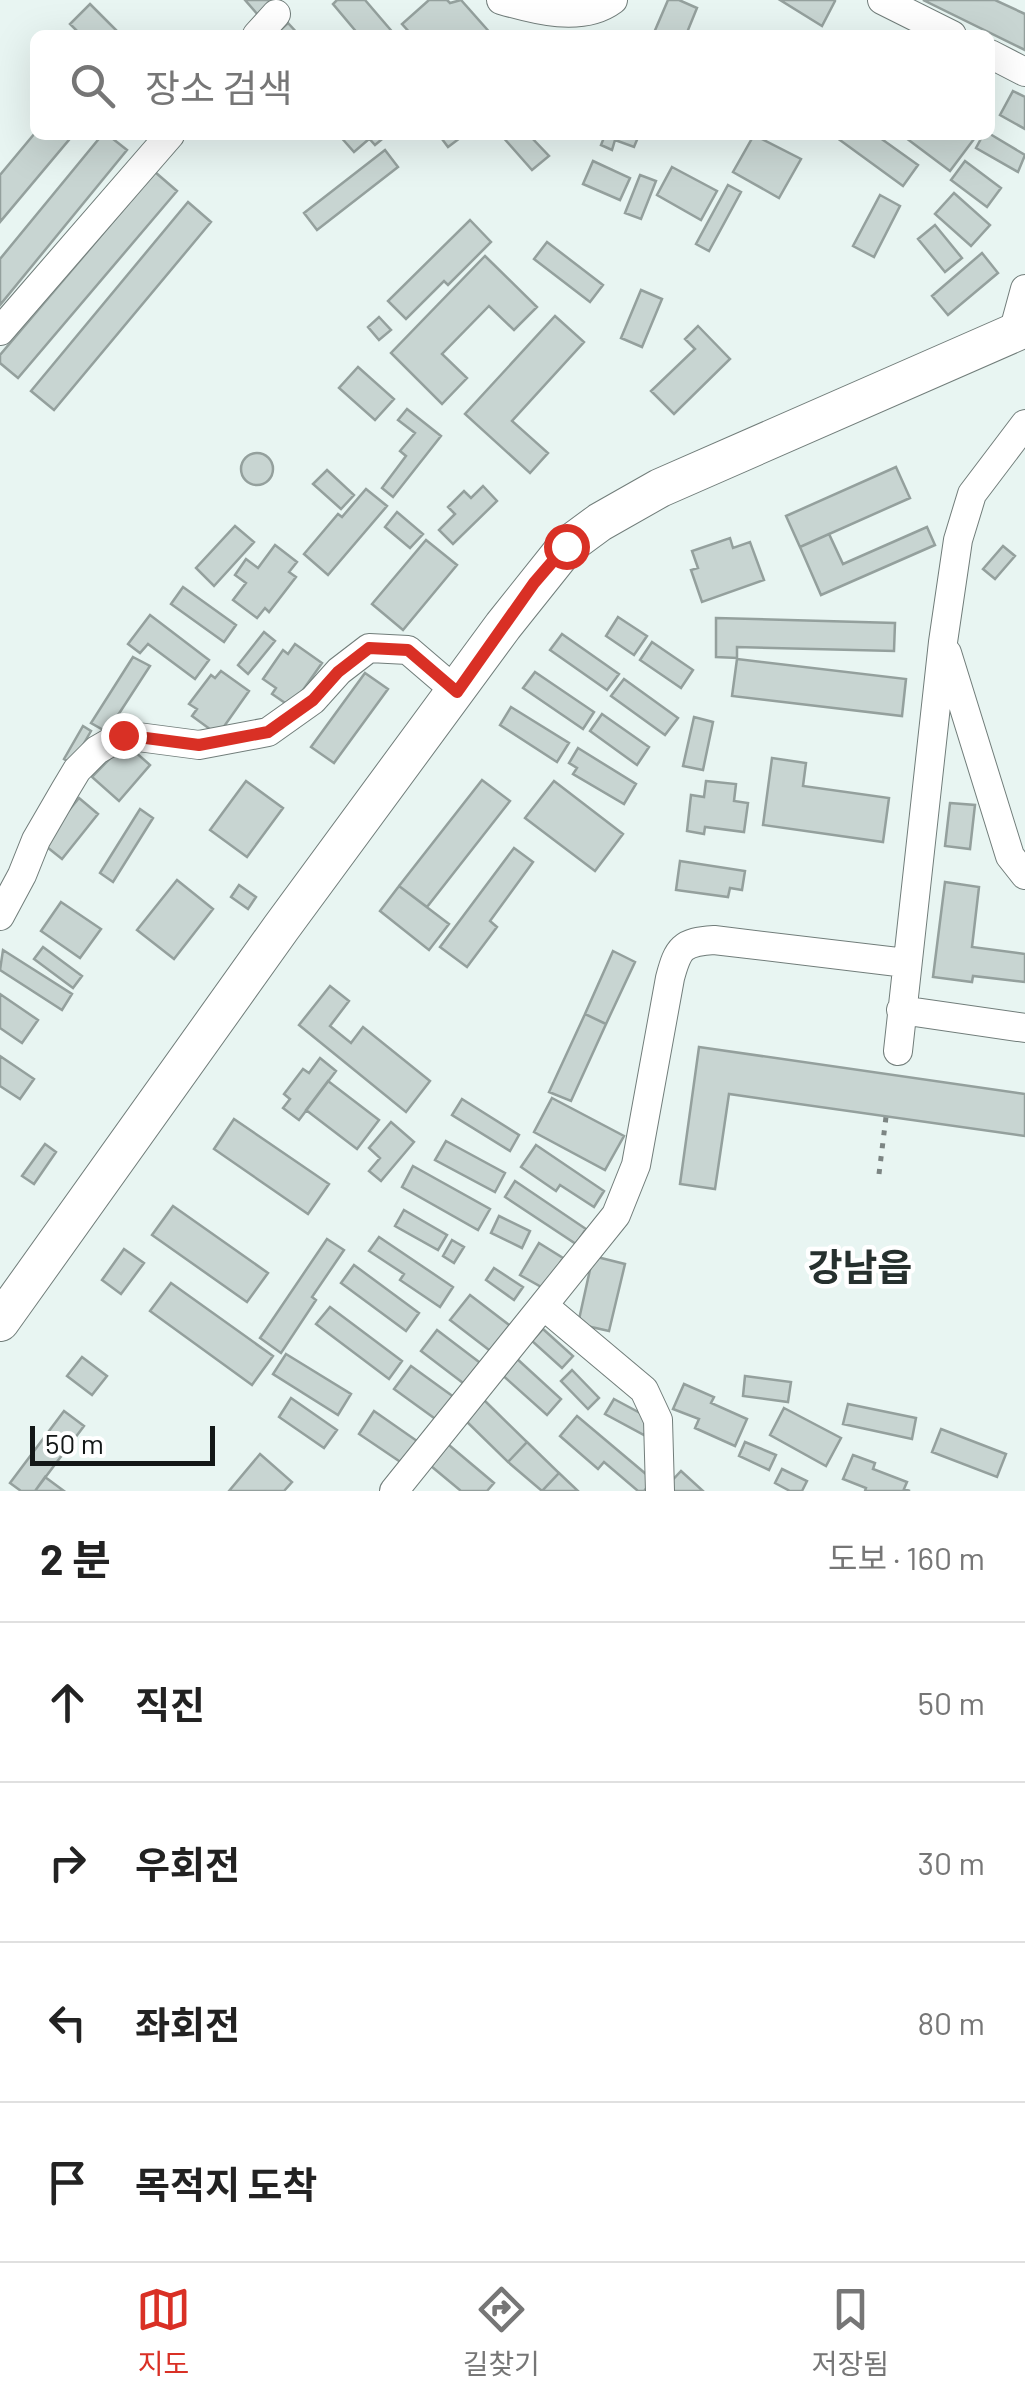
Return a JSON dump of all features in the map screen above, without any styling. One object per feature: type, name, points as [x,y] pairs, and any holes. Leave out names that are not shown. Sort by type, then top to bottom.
[{"type":"street","points":[[501,0],[530,8],[586,12],[612,0]]},
{"type":"street","points":[[882,0],[942,30]]},
{"type":"street","points":[[995,57],[1025,72]]},
{"type":"street","points":[[0,331],[166,140]]},
{"type":"street","points":[[0,1322],[281,928],[534,583],[566,546],[660,488],[1019,331],[1025,289]]},
{"type":"street","points":[[898,1050],[958,540],[972,494],[1025,424]]},
{"type":"street","points":[[943,642],[1010,856],[1025,876]]},
{"type":"street","points":[[0,916],[36,840],[78,770],[96,750],[123,735],[199,745],[268,732],[313,700],[338,672],[369,648],[408,650],[457,692]]},
{"type":"street","points":[[394,1491],[616,1215],[636,1165],[670,978],[683,946],[714,940],[906,963]]},
{"type":"street","points":[[900,1010],[1025,1028]]},
{"type":"street","points":[[544,1306],[644,1390],[658,1420],[660,1491]]},
{"type":"path","points":[[878,1174],[886,1117]]},
{"type":"building","points":[[245,0],[270,0],[272,3],[258,15]]},
{"type":"building","points":[[337,0],[365,0],[391,30],[355,30],[333,4]]},
{"type":"building","points":[[429,0],[461,0],[488,30],[407,30],[402,24]]},
{"type":"building","points":[[668,0],[697,8],[688,30],[655,30]]},
{"type":"building","points":[[780,0],[834,0],[835,1],[822,26]]},
{"type":"building","points":[[923,0],[995,0],[1025,14],[1025,50],[995,35],[995,30],[984,30]]},
{"type":"building","points":[[90,4],[116,30],[76,30],[70,24]]},
{"type":"building","points":[[1013,91],[1025,97],[1025,129],[1000,115]]},
{"type":"building","points":[[995,137],[1025,155],[1018,172],[976,148],[980,140]]},
{"type":"building","points":[[30,139],[69,140],[0,222],[0,175]]},
{"type":"building","points":[[98,140],[114,140],[127,150],[0,305],[0,259]]},
{"type":"building","points":[[343,140],[368,140],[354,152]]},
{"type":"building","points":[[505,140],[534,140],[549,156],[532,170]]},
{"type":"building","points":[[603,140],[615,140],[612,150],[601,145]]},
{"type":"building","points":[[615,140],[637,140],[634,147]]},
{"type":"building","points":[[751,140],[764,140],[801,159],[779,198],[733,172]]},
{"type":"building","points":[[840,140],[883,140],[918,165],[903,186]]},
{"type":"building","points":[[909,140],[973,140],[950,171]]},
{"type":"building","points":[[385,150],[398,167],[317,230],[304,213]]},
{"type":"building","points":[[593,161],[630,178],[620,200],[583,184]]},
{"type":"building","points":[[965,161],[1001,188],[987,207],[951,180]]},
{"type":"building","points":[[672,167],[717,191],[701,220],[657,195]]},
{"type":"building","points":[[155,172],[177,191],[18,378],[0,363],[0,355]]},
{"type":"building","points":[[640,175],[656,181],[641,219],[625,213]]},
{"type":"building","points":[[728,185],[741,192],[709,251],[696,244]]},
{"type":"building","points":[[954,193],[990,225],[971,246],[935,214]]},
{"type":"building","points":[[880,195],[900,206],[874,257],[853,246]]},
{"type":"building","points":[[188,202],[211,222],[54,410],[31,391]]},
{"type":"building","points":[[470,220],[491,242],[406,319],[388,301]]},
{"type":"building","points":[[935,225],[962,258],[945,272],[918,239]]},
{"type":"building","points":[[547,242],[603,285],[590,302],[534,259]]},
{"type":"building","points":[[982,253],[998,273],[948,315],[932,296]]},
{"type":"building","points":[[485,256],[537,307],[514,330],[489,306],[442,354],[467,378],[442,404],[391,353]]},
{"type":"building","points":[[641,290],[662,299],[642,347],[621,338]]},
{"type":"building","points":[[555,316],[584,342],[512,421],[548,453],[530,473],[465,414]]},
{"type":"building","points":[[379,317],[391,330],[379,340],[368,327]]},
{"type":"building","points":[[698,326],[730,359],[674,414],[651,391],[695,349],[685,339]]},
{"type":"building","points":[[358,367],[394,399],[375,420],[339,388]]},
{"type":"building","points":[[407,409],[441,436],[393,497],[382,488],[406,456],[400,451],[415,433],[398,420]]},
{"type":"building","points":[[257,453],[268,458],[273,469],[268,480],[257,485],[246,480],[241,469],[246,458]]},
{"type":"building","points":[[896,467],[910,498],[800,547],[786,516]]},
{"type":"building","points":[[327,470],[354,495],[341,509],[313,484]]},
{"type":"building","points":[[483,486],[497,501],[453,544],[439,530],[455,514],[448,507],[464,491],[471,498]]},
{"type":"building","points":[[366,489],[387,506],[328,575],[304,554],[338,514],[342,517]]},
{"type":"building","points":[[397,512],[423,534],[410,548],[385,527]]},
{"type":"building","points":[[235,526],[254,542],[214,586],[196,568]]},
{"type":"building","points":[[927,527],[935,545],[821,595],[800,547],[829,534],[843,564]]},
{"type":"building","points":[[730,538],[733,548],[750,542],[764,580],[702,602],[691,570],[698,568],[692,551]]},
{"type":"building","points":[[426,540],[457,565],[403,630],[372,604]]},
{"type":"building","points":[[275,545],[297,562],[289,572],[296,577],[269,612],[265,608],[257,618],[233,600],[246,583],[235,575],[246,559],[258,568]]},
{"type":"building","points":[[1003,546],[1015,556],[995,579],[983,569]]},
{"type":"building","points":[[183,587],[236,625],[224,642],[171,604]]},
{"type":"building","points":[[150,615],[209,660],[195,679],[148,644],[140,653],[128,644]]},
{"type":"building","points":[[618,617],[647,636],[634,655],[606,636]]},
{"type":"building","points":[[716,618],[895,623],[894,651],[737,647],[737,658],[716,657]]},
{"type":"building","points":[[264,632],[275,641],[248,674],[238,665]]},
{"type":"building","points":[[562,634],[619,674],[607,690],[550,650]]},
{"type":"building","points":[[652,642],[693,670],[681,688],[640,660]]},
{"type":"building","points":[[295,644],[322,663],[291,707],[272,694],[276,688],[263,679],[283,650],[288,654]]},
{"type":"building","points":[[133,657],[150,666],[107,732],[91,723]]},
{"type":"building","points":[[737,659],[906,679],[902,716],[732,696]]},
{"type":"building","points":[[221,671],[249,691],[218,735],[192,716],[197,709],[189,704],[211,675],[215,678]]},
{"type":"building","points":[[535,672],[594,712],[583,729],[523,688]]},
{"type":"building","points":[[365,673],[388,689],[334,763],[311,747]]},
{"type":"building","points":[[624,679],[678,718],[665,735],[611,696]]},
{"type":"building","points":[[511,707],[569,743],[557,762],[500,725]]},
{"type":"building","points":[[602,714],[649,747],[637,765],[590,731]]},
{"type":"building","points":[[694,717],[713,722],[703,770],[683,766]]},
{"type":"building","points":[[83,726],[91,731],[72,764],[64,759]]},
{"type":"building","points":[[125,743],[150,765],[119,801],[92,777]]},
{"type":"building","points":[[578,748],[636,784],[624,804],[573,774],[577,768],[569,763]]},
{"type":"building","points":[[772,758],[806,763],[803,786],[889,798],[883,842],[763,825]]},
{"type":"building","points":[[482,780],[510,801],[427,907],[399,886]]},
{"type":"building","points":[[246,781],[283,808],[247,857],[210,830]]},
{"type":"building","points":[[554,781],[623,834],[595,871],[525,818]]},
{"type":"building","points":[[706,781],[736,784],[734,801],[748,803],[744,832],[705,827],[704,834],[687,831],[691,795],[704,797]]},
{"type":"building","points":[[79,798],[98,814],[62,859],[42,843]]},
{"type":"building","points":[[950,803],[975,805],[970,849],[945,846]]},
{"type":"building","points":[[140,809],[153,818],[113,882],[100,873]]},
{"type":"building","points":[[514,848],[533,862],[490,921],[497,927],[467,967],[440,947]]},
{"type":"building","points":[[680,861],[745,871],[742,890],[730,888],[728,897],[676,890]]},
{"type":"building","points":[[177,880],[213,909],[174,959],[137,930]]},
{"type":"building","points":[[945,882],[979,887],[972,947],[1025,954],[1025,982],[973,976],[972,982],[933,977]]},
{"type":"building","points":[[239,885],[256,897],[248,909],[231,897]]},
{"type":"building","points":[[399,886],[449,924],[429,950],[380,911]]},
{"type":"building","points":[[61,902],[101,929],[80,958],[41,931]]},
{"type":"building","points":[[43,947],[82,976],[73,988],[34,959]]},
{"type":"building","points":[[3,950],[72,994],[62,1010],[0,970]]},
{"type":"building","points":[[613,951],[635,962],[606,1024],[585,1014]]},
{"type":"building","points":[[330,986],[349,1001],[330,1026],[351,1043],[363,1027],[430,1081],[406,1112],[299,1025]]},
{"type":"building","points":[[0,994],[38,1020],[22,1043],[0,1028]]},
{"type":"building","points":[[585,1014],[606,1024],[571,1101],[549,1092]]},
{"type":"building","points":[[699,1047],[1025,1094],[1025,1136],[729,1094],[715,1189],[680,1184]]},
{"type":"building","points":[[0,1056],[34,1079],[20,1099],[0,1086]]},
{"type":"building","points":[[320,1058],[336,1071],[299,1120],[283,1108],[290,1099],[284,1094],[303,1069],[309,1073]]},
{"type":"building","points":[[328,1081],[379,1120],[357,1149],[306,1110]]},
{"type":"building","points":[[552,1098],[624,1136],[605,1170],[534,1132]]},
{"type":"building","points":[[462,1099],[519,1135],[510,1151],[452,1115]]},
{"type":"building","points":[[234,1119],[329,1184],[308,1214],[214,1149]]},
{"type":"building","points":[[391,1122],[414,1142],[381,1181],[369,1171],[380,1158],[369,1148]]},
{"type":"building","points":[[446,1141],[505,1173],[495,1192],[435,1160]]},
{"type":"building","points":[[45,1144],[56,1152],[34,1184],[22,1176]]},
{"type":"building","points":[[536,1145],[604,1191],[594,1207],[560,1185],[556,1191],[521,1167]]},
{"type":"building","points":[[413,1166],[490,1209],[478,1230],[402,1187]]},
{"type":"building","points":[[515,1181],[586,1229],[576,1244],[505,1197]]},
{"type":"building","points":[[173,1206],[268,1273],[247,1302],[152,1235]]},
{"type":"building","points":[[404,1210],[447,1235],[438,1250],[395,1226]]},
{"type":"building","points":[[499,1216],[530,1231],[522,1248],[491,1233]]},
{"type":"building","points":[[379,1237],[453,1287],[440,1307],[400,1280],[404,1274],[369,1251]]},
{"type":"building","points":[[327,1239],[344,1250],[281,1353],[260,1338]]},
{"type":"building","points":[[452,1240],[464,1247],[454,1263],[443,1256]]},
{"type":"building","points":[[539,1243],[563,1258],[545,1289],[520,1275]]},
{"type":"building","points":[[124,1249],[144,1263],[121,1294],[102,1280]]},
{"type":"building","points":[[593,1256],[625,1264],[609,1331],[578,1324]]},
{"type":"building","points":[[354,1265],[419,1313],[406,1331],[341,1283]]},
{"type":"building","points":[[494,1268],[523,1287],[514,1300],[486,1280]]},
{"type":"building","points":[[171,1283],[273,1356],[252,1385],[150,1311]]},
{"type":"building","points":[[470,1295],[513,1328],[493,1353],[450,1320]]},
{"type":"building","points":[[330,1307],[402,1361],[389,1379],[316,1324]]},
{"type":"building","points":[[543,1329],[573,1356],[562,1368],[532,1341]]},
{"type":"building","points":[[437,1330],[483,1365],[467,1386],[421,1351]]},
{"type":"building","points":[[286,1354],[351,1394],[338,1415],[273,1374]]},
{"type":"building","points":[[82,1357],[107,1376],[92,1395],[67,1376]]},
{"type":"building","points":[[515,1357],[561,1399],[547,1415],[500,1373]]},
{"type":"building","points":[[411,1366],[458,1400],[441,1423],[394,1389]]},
{"type":"building","points":[[572,1370],[599,1398],[588,1409],[561,1381]]},
{"type":"building","points":[[745,1376],[791,1382],[788,1402],[743,1396]]},
{"type":"building","points":[[684,1384],[714,1397],[711,1403],[747,1419],[735,1446],[695,1428],[699,1419],[673,1409]]},
{"type":"building","points":[[291,1398],[337,1430],[324,1448],[279,1417]]},
{"type":"building","points":[[614,1399],[653,1420],[644,1435],[605,1414]]},
{"type":"building","points":[[484,1400],[527,1442],[508,1462],[465,1420]]},
{"type":"building","points":[[848,1404],[916,1418],[912,1439],[843,1424]]},
{"type":"building","points":[[784,1408],[841,1438],[826,1466],[770,1435]]},
{"type":"building","points":[[64,1411],[84,1426],[35,1491],[21,1491],[10,1483]]},
{"type":"building","points":[[374,1411],[417,1441],[402,1463],[359,1434]]},
{"type":"building","points":[[577,1416],[653,1480],[644,1491],[638,1491],[604,1462],[598,1469],[560,1436]]},
{"type":"building","points":[[941,1429],[1006,1454],[997,1477],[932,1452]]},
{"type":"building","points":[[443,1440],[494,1483],[487,1491],[461,1491],[425,1461]]},
{"type":"building","points":[[527,1442],[559,1473],[542,1491],[508,1462]]},
{"type":"building","points":[[745,1442],[776,1455],[769,1470],[739,1456]]},
{"type":"building","points":[[260,1454],[292,1482],[284,1491],[229,1491]]},
{"type":"building","points":[[853,1455],[875,1463],[873,1469],[907,1482],[904,1489],[910,1491],[865,1491],[866,1488],[843,1479]]},
{"type":"building","points":[[782,1469],[807,1481],[802,1491],[790,1491],[775,1483]]},
{"type":"building","points":[[681,1471],[703,1491],[672,1491],[667,1486]]},
{"type":"building","points":[[559,1473],[578,1491],[542,1491]]},
{"type":"building","points":[[45,1477],[64,1491],[35,1491]]},
{"type":"district","name":"강남읍","points":[[860,1268]]},
{"type":"route","points":[[123,735],[199,745],[268,732],[313,700],[338,672],[369,648],[408,650],[457,692],[534,583],[566,546]]}]
